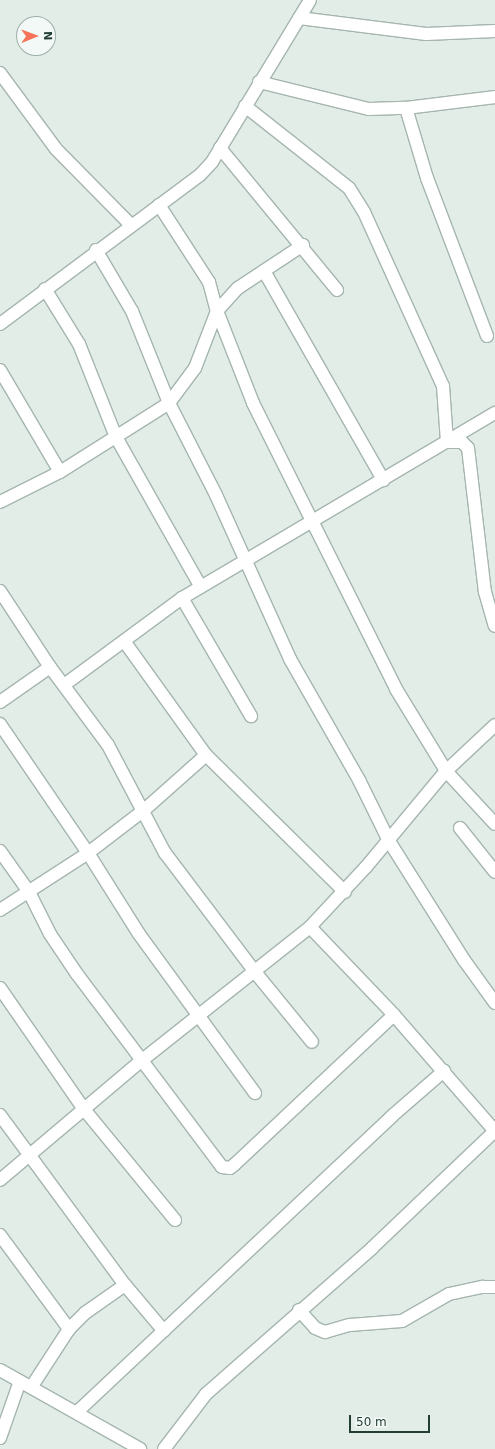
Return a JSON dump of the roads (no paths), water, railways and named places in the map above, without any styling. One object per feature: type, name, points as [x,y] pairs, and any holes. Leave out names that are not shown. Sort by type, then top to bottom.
[{"type":"street","points":[[0,324],[96,250],[200,175],[220,148],[310,0]]},
{"type":"street","points":[[299,18],[426,34],[495,31]]},
{"type":"street","points":[[0,73],[56,149],[131,225]]},
{"type":"street","points":[[259,82],[369,109],[406,108],[495,97]]},
{"type":"street","points":[[245,106],[343,183],[358,200],[443,386],[446,442]]},
{"type":"street","points":[[406,108],[427,178],[487,336]]},
{"type":"street","points":[[220,148],[303,245],[337,290]]},
{"type":"street","points":[[159,205],[209,282],[217,311],[241,377],[311,521],[396,688],[446,771],[495,824]]},
{"type":"street","points":[[0,502],[60,472],[169,403],[195,368],[217,311],[238,288],[303,245]]},
{"type":"street","points":[[96,250],[132,311],[169,403],[216,495],[245,563],[290,659],[359,780],[389,840],[464,960],[491,987],[495,1003]]},
{"type":"street","points":[[264,271],[383,480]]},
{"type":"street","points":[[46,289],[79,344],[116,437],[201,587]]},
{"type":"street","points":[[0,370],[60,472]]},
{"type":"street","points":[[64,685],[182,598],[245,563],[311,521],[495,413]]},
{"type":"street","points":[[446,442],[462,442],[468,448],[485,592],[495,626]]},
{"type":"street","points":[[0,591],[50,667],[108,745],[165,854],[255,972],[312,1042]]},
{"type":"street","points":[[182,598],[251,716]]},
{"type":"street","points":[[124,641],[206,755],[345,892]]},
{"type":"street","points":[[0,702],[50,667]]},
{"type":"street","points":[[0,724],[88,853],[139,934],[196,1016],[255,1093]]},
{"type":"street","points":[[0,1180],[83,1108],[196,1016],[255,972],[310,927],[345,892],[446,771],[495,725]]},
{"type":"street","points":[[0,910],[88,853],[143,811],[206,755]]},
{"type":"street","points":[[460,828],[495,872]]},
{"type":"street","points":[[0,851],[29,892],[63,955],[222,1167],[230,1168],[394,1015]]},
{"type":"street","points":[[164,1449],[206,1394],[299,1310],[372,1248],[495,1131],[394,1015],[310,927]]},
{"type":"street","points":[[0,988],[83,1108],[175,1220]]},
{"type":"street","points":[[77,1412],[392,1116],[444,1071]]},
{"type":"street","points":[[0,1115],[29,1156],[72,1210],[125,1285],[164,1331]]},
{"type":"street","points":[[0,1235],[69,1329]]},
{"type":"street","points":[[32,1386],[69,1329],[85,1313],[125,1285]]},
{"type":"street","points":[[299,1310],[315,1328],[325,1332],[350,1325],[402,1321],[437,1299],[449,1294],[483,1287],[495,1287]]},
{"type":"street","points":[[0,1370],[32,1386],[140,1449]]},
{"type":"street","points":[[0,1438],[20,1381]]}]
